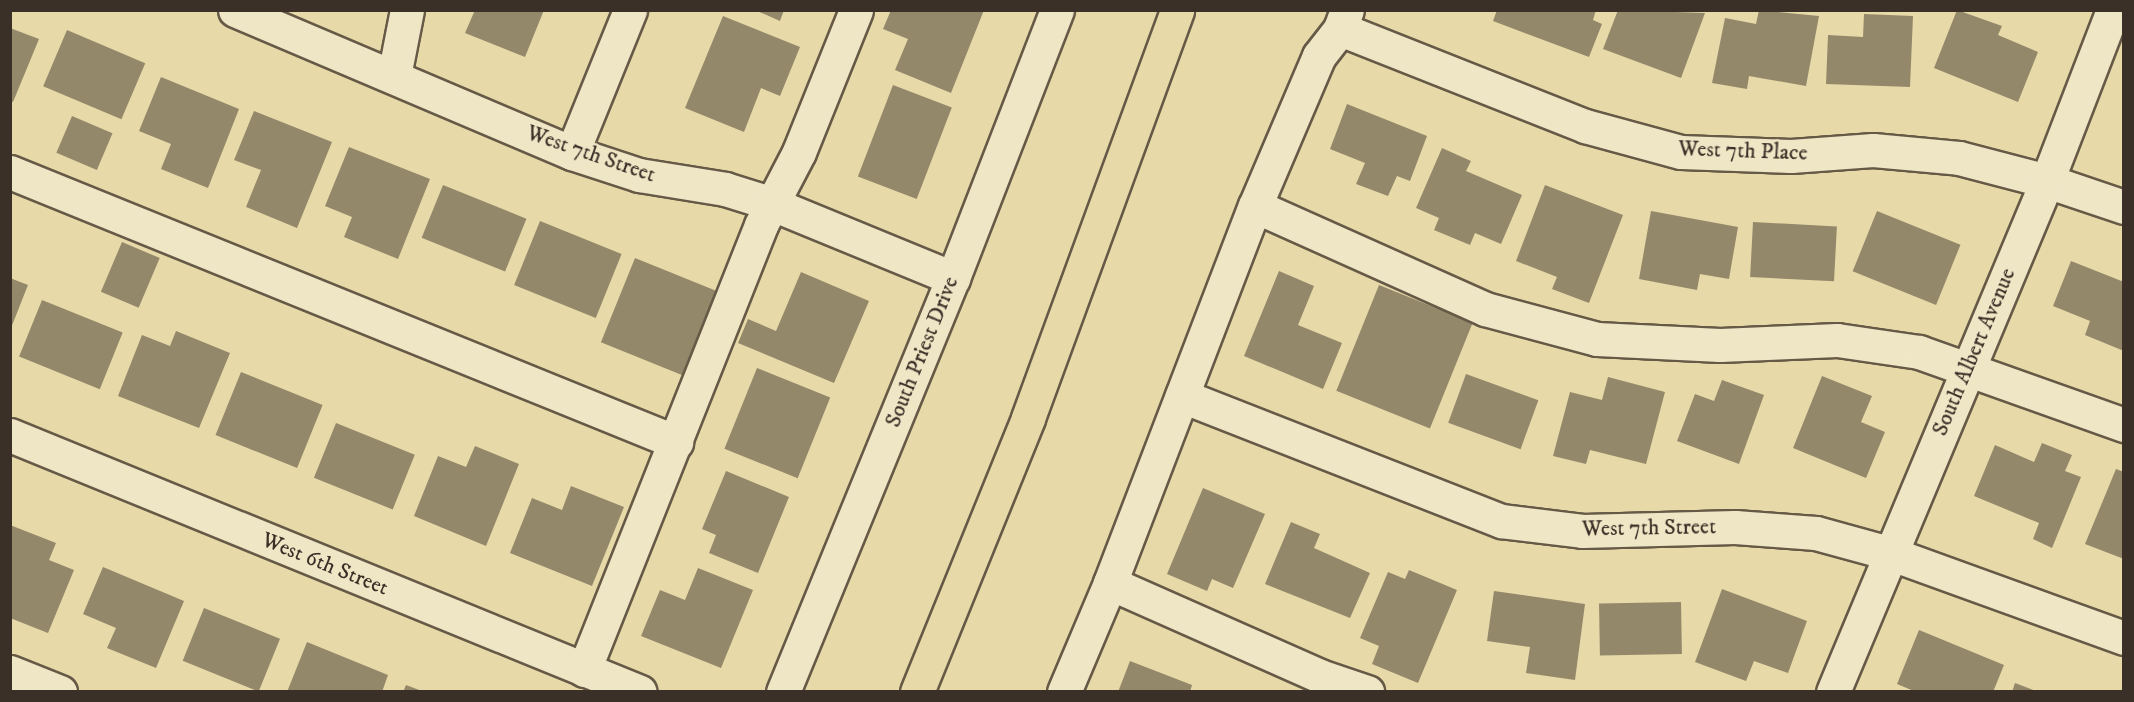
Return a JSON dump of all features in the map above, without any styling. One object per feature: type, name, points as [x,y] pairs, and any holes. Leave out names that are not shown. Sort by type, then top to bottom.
[{"type":"main road","points":[[917,692],[1028,418],[1177,10]]},
{"type":"street","name":"West 7th Street","points":[[235,10],[572,153],[639,176],[725,189],[770,203],[953,278]]},
{"type":"street","points":[[394,76],[407,10]]},
{"type":"street","points":[[572,153],[630,10]]},
{"type":"street","points":[[584,670],[770,203],[799,152],[856,10]]},
{"type":"street","name":"South Priest Drive","points":[[783,692],[953,278],[1057,10]]},
{"type":"street","name":"South Albert Avenue","points":[[1833,692],[1889,553],[2047,181],[2113,10]]},
{"type":"street","points":[[1064,692],[1110,583],[1256,206],[1318,56],[1344,20]]},
{"type":"street","name":"West 7th Place","points":[[1344,20],[1585,126],[1681,152],[1791,156],[1873,150],[1959,158],[2047,181],[2124,207]]},
{"type":"street","points":[[10,172],[676,442]]},
{"type":"street","points":[[1256,206],[1485,309],[1597,339],[1720,345],[1837,340],[1919,352],[2124,425]]},
{"type":"street","name":"West 7th Street","points":[[1182,396],[1420,492],[1501,521],[1582,531],[1735,527],[1816,533],[1889,553],[2124,638]]},
{"type":"street","name":"West 6th Street","points":[[10,435],[640,692]]},
{"type":"street","points":[[1110,583],[1320,676],[1367,692]]},
{"type":"street","points":[[10,672],[60,692]]},
{"type":"building","points":[[475,10],[544,10],[525,57],[465,33]]},
{"type":"building","points":[[755,10],[784,10],[780,21]]},
{"type":"building","points":[[891,10],[984,10],[951,93],[895,70],[908,39],[883,29]]},
{"type":"building","points":[[1497,10],[1596,10],[1593,20],[1602,24],[1589,57],[1493,21]]},
{"type":"building","points":[[1618,10],[1705,13],[1681,78],[1603,49]]},
{"type":"building","points":[[1759,10],[1819,16],[1806,86],[1749,76],[1747,89],[1712,83],[1725,18],[1756,24]]},
{"type":"building","points":[[1957,10],[2002,26],[1998,35],[2038,52],[2018,102],[1934,68]]},
{"type":"building","points":[[1864,14],[1913,16],[1910,87],[1826,84],[1828,35],[1863,37]]},
{"type":"building","points":[[723,16],[800,47],[780,96],[761,88],[744,132],[685,108]]},
{"type":"building","points":[[10,28],[39,39],[13,102],[10,101]]},
{"type":"building","points":[[67,30],[145,63],[121,119],[43,86]]},
{"type":"building","points":[[161,77],[239,109],[208,188],[161,169],[171,144],[139,131]]},
{"type":"building","points":[[893,85],[952,108],[917,199],[858,176]]},
{"type":"building","points":[[1347,104],[1427,136],[1410,181],[1397,176],[1388,196],[1356,184],[1365,163],[1330,149]]},
{"type":"building","points":[[254,111],[332,142],[297,228],[246,207],[261,170],[234,160]]},
{"type":"building","points":[[72,116],[113,133],[97,170],[56,153]]},
{"type":"building","points":[[349,147],[430,179],[398,259],[344,237],[352,217],[325,206]]},
{"type":"building","points":[[1442,148],[1471,161],[1466,171],[1522,195],[1501,244],[1475,233],[1470,245],[1434,230],[1439,218],[1416,208]]},
{"type":"building","points":[[443,185],[526,219],[505,272],[422,238]]},
{"type":"building","points":[[1545,185],[1623,215],[1589,303],[1552,289],[1557,277],[1516,261]]},
{"type":"building","points":[[1651,211],[1738,227],[1729,279],[1700,274],[1697,290],[1639,279]]},
{"type":"building","points":[[1877,211],[1960,245],[1936,305],[1853,271]]},
{"type":"building","points":[[540,221],[622,254],[596,318],[514,285]]},
{"type":"building","points":[[1753,222],[1837,226],[1834,281],[1750,277]]},
{"type":"building","points":[[122,242],[160,258],[139,308],[101,292]]},
{"type":"building","points":[[635,258],[717,291],[683,375],[601,342]]},
{"type":"building","points":[[2071,261],[2124,282],[2124,351],[2085,335],[2090,321],[2053,306]]},
{"type":"building","points":[[1279,271],[1314,286],[1298,325],[1342,343],[1323,389],[1244,356]]},
{"type":"building","points":[[801,272],[869,301],[834,383],[738,343],[748,319],[776,331]]},
{"type":"building","points":[[10,278],[28,285],[11,328],[10,328]]},
{"type":"building","points":[[1379,285],[1473,323],[1430,429],[1336,391]]},
{"type":"building","points":[[42,300],[123,333],[100,389],[19,357]]},
{"type":"building","points":[[176,331],[230,353],[199,428],[118,396],[142,335],[170,346]]},
{"type":"building","points":[[757,368],[830,398],[798,478],[724,449]]},
{"type":"building","points":[[241,372],[323,405],[297,468],[216,435]]},
{"type":"building","points":[[1466,374],[1538,400],[1521,449],[1448,423]]},
{"type":"building","points":[[1822,376],[1872,396],[1861,422],[1885,432],[1866,478],[1793,448]]},
{"type":"building","points":[[1608,377],[1665,392],[1646,464],[1590,450],[1586,464],[1553,456],[1570,392],[1602,400]]},
{"type":"building","points":[[1722,380],[1764,395],[1739,464],[1677,441],[1695,394],[1714,401]]},
{"type":"building","points":[[336,423],[415,455],[393,510],[314,478]]},
{"type":"building","points":[[2042,443],[2072,455],[2065,471],[2081,477],[2052,548],[2033,539],[2039,523],[1974,496],[1995,445],[2034,462]]},
{"type":"building","points":[[475,446],[519,464],[486,546],[414,516],[438,456],[466,467]]},
{"type":"building","points":[[2116,469],[2124,472],[2124,559],[2085,544]]},
{"type":"building","points":[[726,471],[789,497],[758,573],[709,553],[716,535],[702,529]]},
{"type":"building","points":[[571,486],[624,507],[592,586],[510,553],[532,498],[562,510]]},
{"type":"building","points":[[1203,488],[1265,514],[1233,588],[1212,579],[1207,591],[1167,574]]},
{"type":"building","points":[[1291,522],[1320,534],[1314,548],[1370,573],[1350,618],[1265,584]]},
{"type":"building","points":[[10,525],[56,543],[49,560],[74,570],[48,633],[10,618]]},
{"type":"building","points":[[103,567],[184,601],[156,668],[107,648],[116,628],[83,614]]},
{"type":"building","points":[[698,568],[753,590],[721,668],[641,636],[660,590],[685,600]]},
{"type":"building","points":[[1409,570],[1457,590],[1418,683],[1372,664],[1379,646],[1360,638],[1388,572],[1405,579]]},
{"type":"building","points":[[1722,589],[1807,621],[1788,673],[1754,661],[1746,681],[1695,662]]},
{"type":"building","points":[[1494,591],[1585,604],[1575,680],[1526,673],[1530,647],[1487,641]]},
{"type":"building","points":[[1681,602],[1682,654],[1600,655],[1599,603]]},
{"type":"building","points":[[204,608],[280,639],[259,692],[183,661]]},
{"type":"building","points":[[1919,630],[2004,665],[1993,692],[1916,692],[1897,684]]},
{"type":"building","points":[[307,642],[388,675],[382,692],[287,692]]},
{"type":"building","points":[[1130,661],[1192,685],[1190,692],[1118,692]]},
{"type":"building","points":[[2015,683],[2036,691],[2036,692],[2012,692]]},
{"type":"building","points":[[406,685],[422,691],[403,692]]}]
